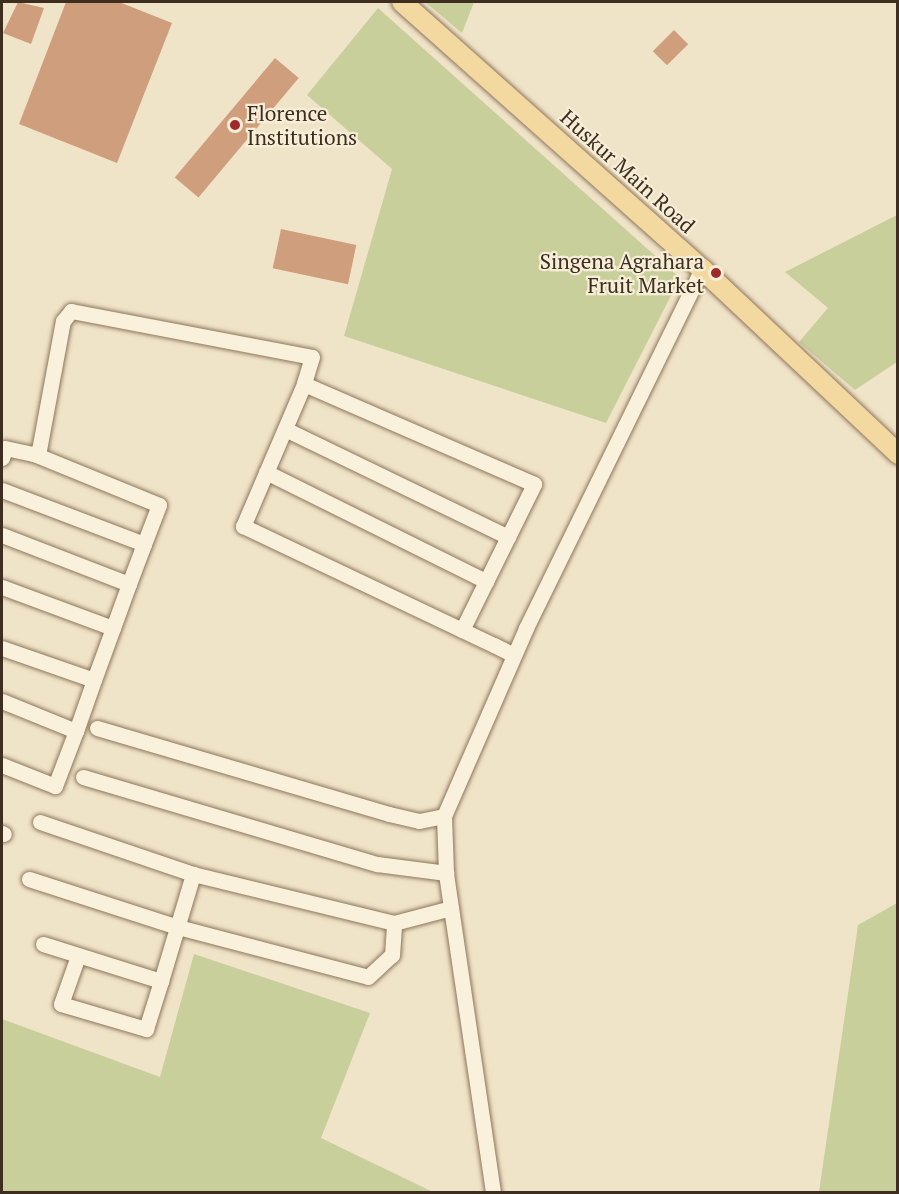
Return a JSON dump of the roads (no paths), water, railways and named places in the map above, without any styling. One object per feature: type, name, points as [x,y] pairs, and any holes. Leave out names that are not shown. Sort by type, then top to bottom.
[{"type":"main road","name":"Huskur Main Road","points":[[402,2],[702,269],[897,454]]},
{"type":"street","points":[[494,1192],[446,873],[444,816],[514,654],[702,269]]},
{"type":"street","points":[[34,454],[48,415],[63,321],[71,311],[312,357],[304,384],[243,526],[514,654]]},
{"type":"street","points":[[304,384],[534,484],[462,630]]},
{"type":"street","points":[[285,429],[508,537]]},
{"type":"street","points":[[2,458],[5,448],[34,454],[159,505],[55,786],[2,765]]},
{"type":"street","points":[[266,472],[486,581]]},
{"type":"street","points":[[2,490],[144,544]]},
{"type":"street","points":[[2,535],[129,584]]},
{"type":"street","points":[[2,587],[113,628]]},
{"type":"street","points":[[2,648],[94,680]]},
{"type":"street","points":[[2,701],[76,731]]},
{"type":"street","points":[[97,728],[389,814],[419,821],[444,816]]},
{"type":"street","points":[[84,777],[377,864],[446,873]]},
{"type":"street","points":[[40,822],[193,874],[394,923],[451,908]]},
{"type":"street","points":[[78,956],[61,1004],[146,1029],[193,874]]},
{"type":"street","points":[[29,879],[178,927],[368,976],[392,955],[394,923]]},
{"type":"street","points":[[43,944],[161,981]]},
{"type":"place","name":"Florence Institutions","points":[[235,125]]},
{"type":"place","name":"Singena Agrahara Fruit Market","points":[[716,273]]}]
